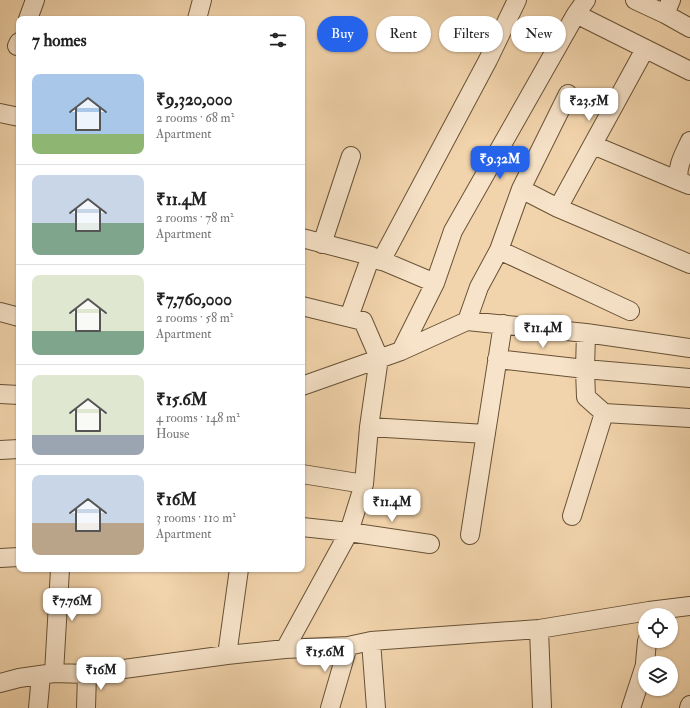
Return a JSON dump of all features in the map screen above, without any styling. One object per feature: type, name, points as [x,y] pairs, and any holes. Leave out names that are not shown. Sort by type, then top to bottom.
[{"type":"street","points":[[29,16],[35,0]]},
{"type":"street","points":[[198,16],[202,0]]},
{"type":"street","points":[[349,317],[376,259],[488,60],[517,0]]},
{"type":"street","points":[[401,351],[435,283],[453,231],[576,14],[586,0]]},
{"type":"street","points":[[635,0],[668,7],[690,28]]},
{"type":"street","points":[[576,14],[645,50],[690,71]]},
{"type":"street","points":[[558,208],[645,50]]},
{"type":"street","points":[[467,321],[479,287],[499,250],[521,189],[568,94]]},
{"type":"street","points":[[0,113],[16,116]]},
{"type":"street","points":[[684,183],[678,174],[682,159],[690,141]]},
{"type":"street","points":[[593,145],[684,183]]},
{"type":"street","points":[[322,244],[351,156]]},
{"type":"street","points":[[521,189],[558,208],[690,264]]},
{"type":"street","points":[[305,239],[376,259],[435,283]]},
{"type":"street","points":[[499,250],[630,311]]},
{"type":"street","points":[[285,649],[349,532],[364,484],[369,427],[379,358],[363,321],[305,307]]},
{"type":"street","points":[[0,312],[16,316]]},
{"type":"street","points":[[305,385],[401,351],[467,321],[586,333],[690,348]]},
{"type":"street","points":[[470,535],[503,324]]},
{"type":"street","points":[[586,333],[586,397],[604,412],[690,418]]},
{"type":"street","points":[[497,359],[585,369],[690,378]]},
{"type":"street","points":[[0,394],[16,395]]},
{"type":"street","points":[[572,516],[604,412]]},
{"type":"street","points":[[369,427],[486,434]]},
{"type":"street","points":[[0,450],[16,449]]},
{"type":"street","points":[[305,474],[364,484]]},
{"type":"street","points":[[305,527],[430,544]]},
{"type":"street","points":[[0,558],[16,557]]},
{"type":"street","points":[[38,708],[48,674],[60,572]]},
{"type":"street","points":[[227,655],[239,572]]},
{"type":"street","points":[[678,608],[690,606]]},
{"type":"street","points":[[0,683],[19,678],[48,674],[87,674],[227,655],[285,649],[348,646],[371,641],[539,629],[638,615]]},
{"type":"street","points":[[539,629],[542,708]]},
{"type":"street","points":[[371,641],[376,708]]},
{"type":"street","points":[[330,708],[348,646]]},
{"type":"street","points":[[86,708],[87,674]]},
{"type":"street","points":[[630,708],[638,685]]}]
